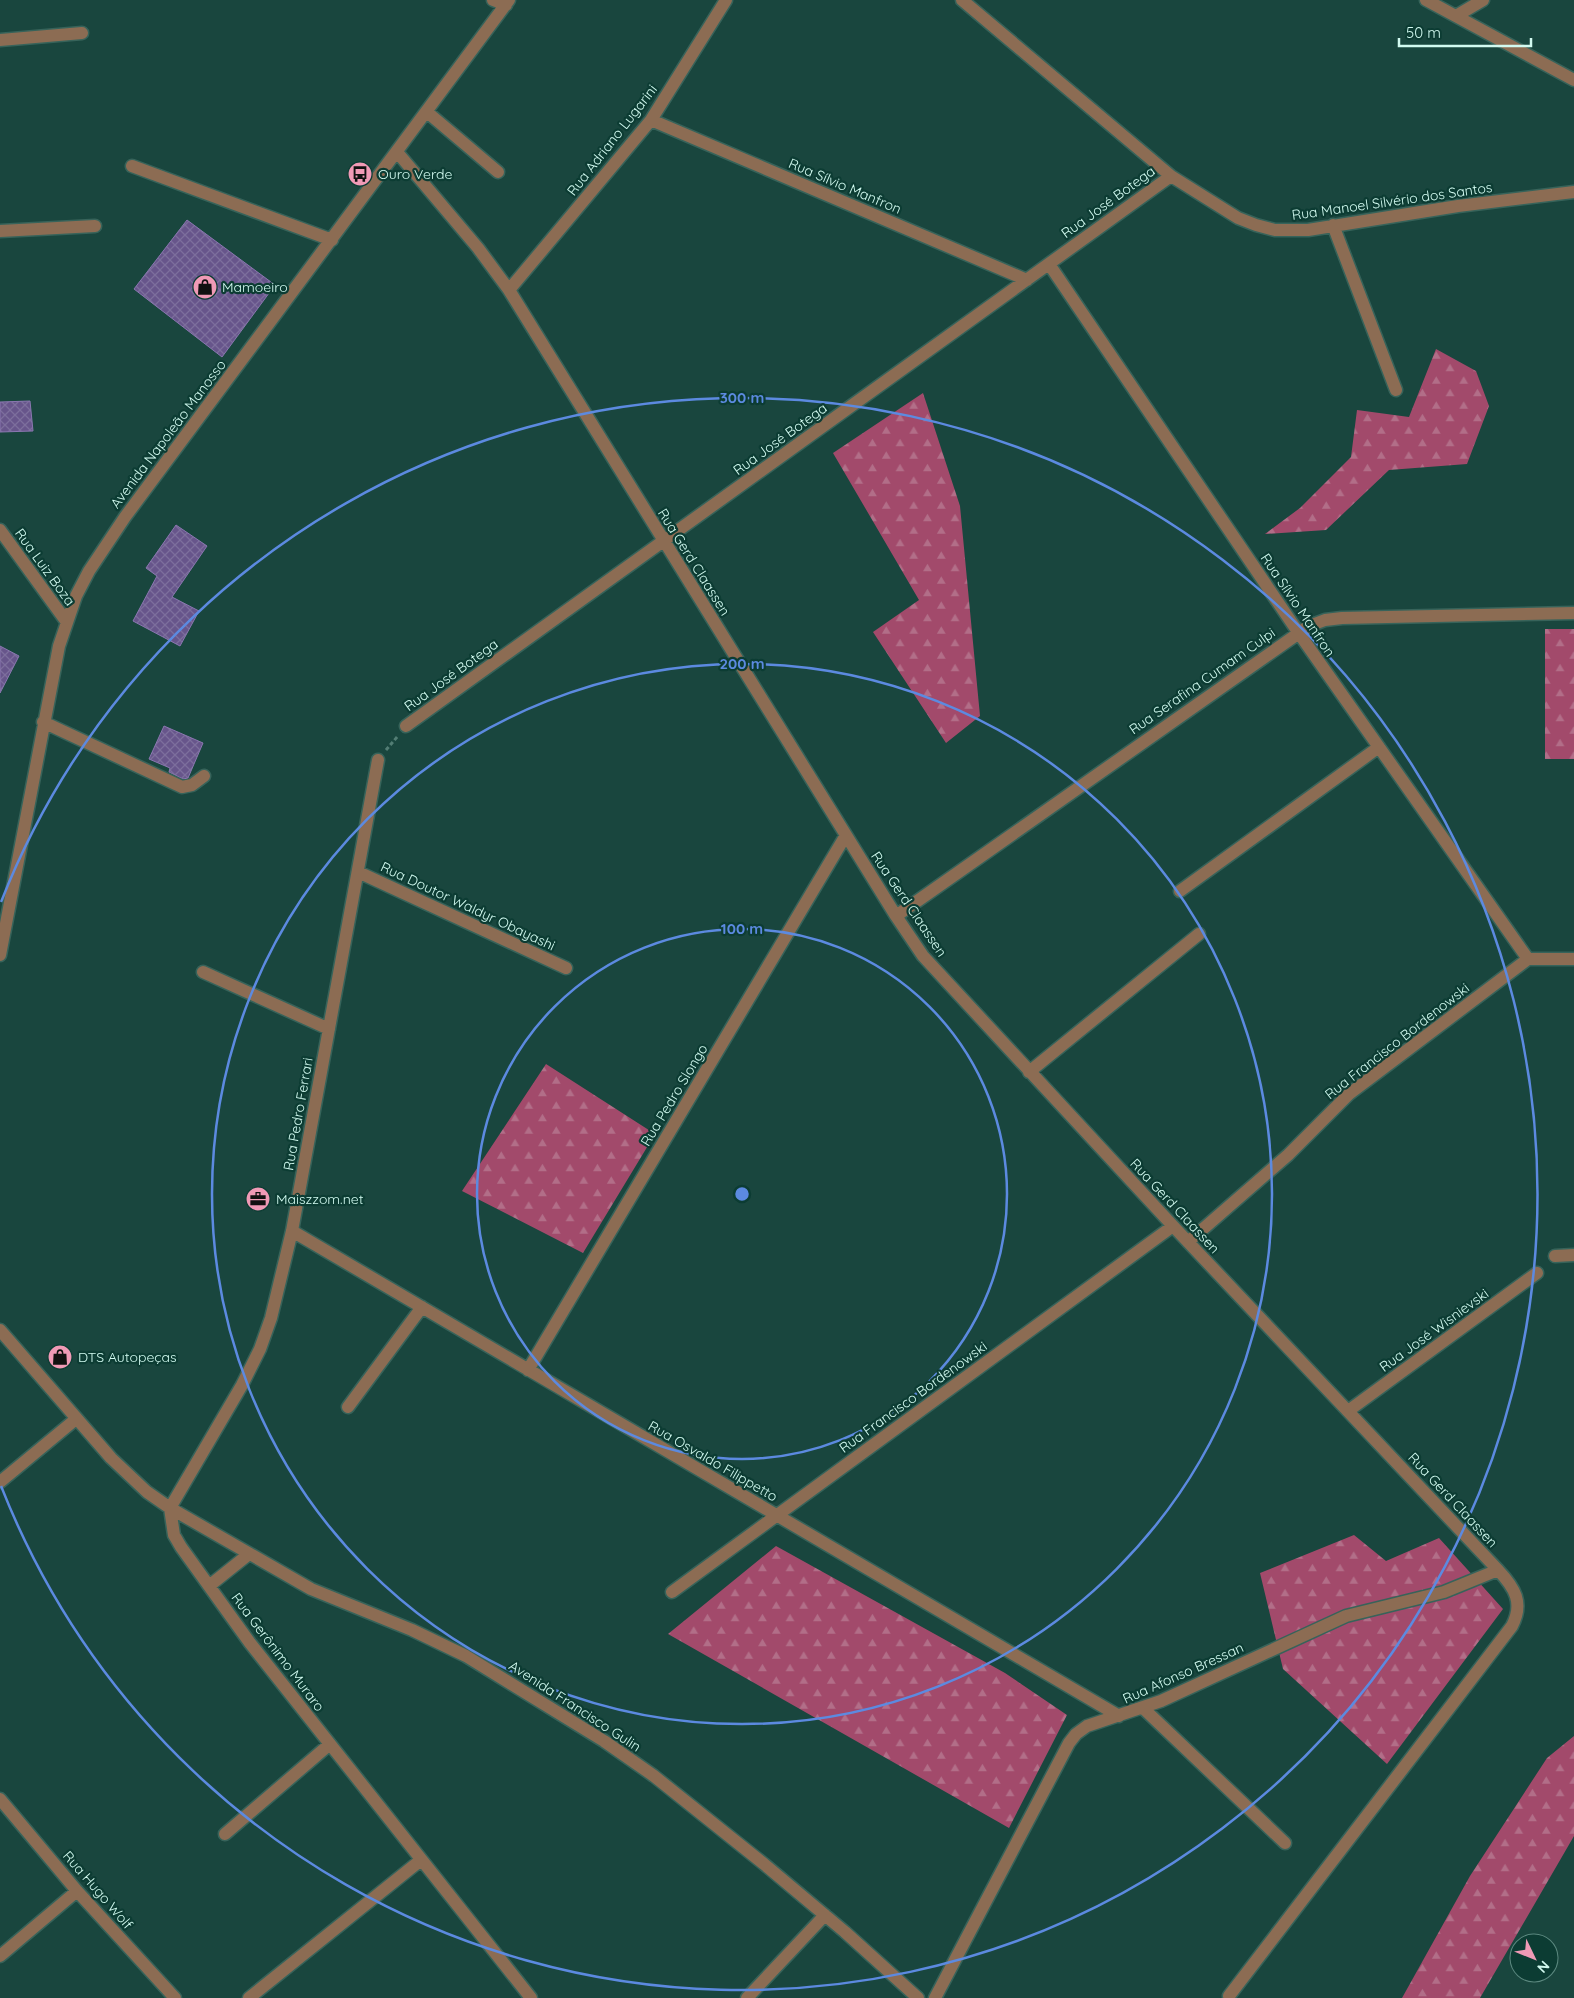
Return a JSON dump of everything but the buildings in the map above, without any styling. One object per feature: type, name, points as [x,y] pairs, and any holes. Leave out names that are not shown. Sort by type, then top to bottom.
[{"type":"street","points":[[493,0],[507,2]]},
{"type":"street","name":"Rua Adriano Lugarini","points":[[509,290],[651,120],[726,0]]},
{"type":"street","name":"Rua Manoel Silvério dos Santos","points":[[962,0],[1171,176],[1238,218],[1256,225],[1290,231],[1495,200],[1574,192]]},
{"type":"street","points":[[1426,0],[1574,80]]},
{"type":"street","points":[[1456,16],[1483,0]]},
{"type":"street","name":"Avenida Napoleão Manosso","points":[[0,954],[52,674],[66,621],[89,571],[106,544],[507,2]]},
{"type":"street","points":[[0,40],[82,33]]},
{"type":"street","points":[[427,112],[498,172]]},
{"type":"street","name":"Rua Sílvio Manfron","points":[[651,120],[1027,280]]},
{"type":"street","name":"Rua Gerd Claassen","points":[[397,152],[478,248],[509,290],[896,916],[937,973],[1498,1570],[1516,1592],[1519,1604],[1517,1616],[1512,1626],[1229,1996]]},
{"type":"street","points":[[132,166],[332,240]]},
{"type":"street","name":"Rua José Botega","points":[[406,726],[1171,176]]},
{"type":"street","points":[[1333,225],[1396,390]]},
{"type":"street","points":[[0,231],[95,226]]},
{"type":"street","name":"Rua Sílvio Manfron","points":[[1049,264],[1298,632],[1528,959]]},
{"type":"street","name":"Rua Luiz Boza","points":[[0,530],[66,621]]},
{"type":"street","name":"Rua Serafina Cumam Culpi","points":[[896,916],[1298,632],[1326,620],[1342,618],[1574,612]]},
{"type":"street","points":[[43,722],[182,786],[192,785],[204,776]]},
{"type":"street","points":[[1180,891],[1379,747]]},
{"type":"street","name":"Rua Pedro Ferrari","points":[[170,1508],[225,1415],[260,1349],[271,1318],[292,1231],[378,760]]},
{"type":"street","name":"Rua Pedro Slongo","points":[[528,1370],[846,835]]},
{"type":"street","name":"Rua Doutor Waldyr Obayashi","points":[[358,872],[566,968]]},
{"type":"street","points":[[1030,1072],[1199,934]]},
{"type":"street","points":[[1528,959],[1574,958]]},
{"type":"street","name":"Rua Francisco Bordenowski","points":[[1188,1242],[1281,1162],[1349,1094],[1528,959]]},
{"type":"street","points":[[203,972],[329,1029]]},
{"type":"street","name":"Rua Francisco Bordenowski","points":[[672,1592],[1173,1226]]},
{"type":"street","name":"Rua Osvaldo Filippetto","points":[[292,1231],[1119,1716]]},
{"type":"street","points":[[1555,1256],[1574,1255]]},
{"type":"street","name":"Rua José Wisnievski","points":[[1348,1411],[1537,1273]]},
{"type":"street","points":[[348,1407],[422,1307]]},
{"type":"street","points":[[0,1331],[129,1476],[170,1508]]},
{"type":"street","points":[[0,1482],[76,1418]]},
{"type":"street","name":"Avenida Francisco Gulin","points":[[170,1508],[318,1592],[440,1642],[500,1675],[552,1707],[654,1776],[825,1915],[918,1998]]},
{"type":"street","name":"Rua Gerônimo Muraro","points":[[170,1508],[174,1535],[209,1586],[330,1744],[531,1998]]},
{"type":"street","points":[[209,1586],[249,1554]]},
{"type":"street","name":"Rua Afonso Bressan","points":[[935,1998],[1069,1743],[1076,1734],[1087,1726],[1144,1708],[1346,1616],[1444,1592],[1498,1570]]},
{"type":"street","points":[[1144,1708],[1285,1843]]},
{"type":"street","points":[[226,1834],[330,1744]]},
{"type":"street","name":"Rua Hugo Wolf","points":[[0,1799],[77,1891],[175,1998]]},
{"type":"street","points":[[250,1998],[421,1860]]},
{"type":"street","points":[[0,1956],[77,1891]]},
{"type":"street","points":[[747,1998],[825,1915]]},
{"type":"path","points":[[378,760],[406,726]]},
{"type":"green space","points":[[1436,349],[1476,371],[1489,406],[1467,464],[1389,470],[1326,530],[1265,534],[1300,508],[1351,457],[1357,410],[1409,417]]},
{"type":"green space","points":[[923,393],[960,506],[980,716],[946,743],[873,632],[919,600],[833,453]]},
{"type":"green space","points":[[1545,629],[1574,629],[1574,759],[1545,759]]},
{"type":"green space","points":[[546,1064],[655,1134],[583,1253],[462,1191]]},
{"type":"green space","points":[[1354,1535],[1386,1561],[1439,1538],[1503,1609],[1387,1764],[1283,1669],[1260,1573]]},
{"type":"green space","points":[[776,1546],[1005,1673],[1067,1715],[1009,1828],[668,1634]]},
{"type":"green space","points":[[1574,1736],[1574,1836],[1518,1933],[1509,1933],[1509,1948],[1480,1998],[1402,1998],[1470,1876],[1547,1758]]},
{"type":"place","name":"Ouro Verde","points":[[360,174]]},
{"type":"place","name":"Mamoeiro","points":[[205,287]]},
{"type":"place","name":"Maiszzom.net","points":[[258,1199]]},
{"type":"place","name":"DTS Autopeças","points":[[60,1357]]}]
